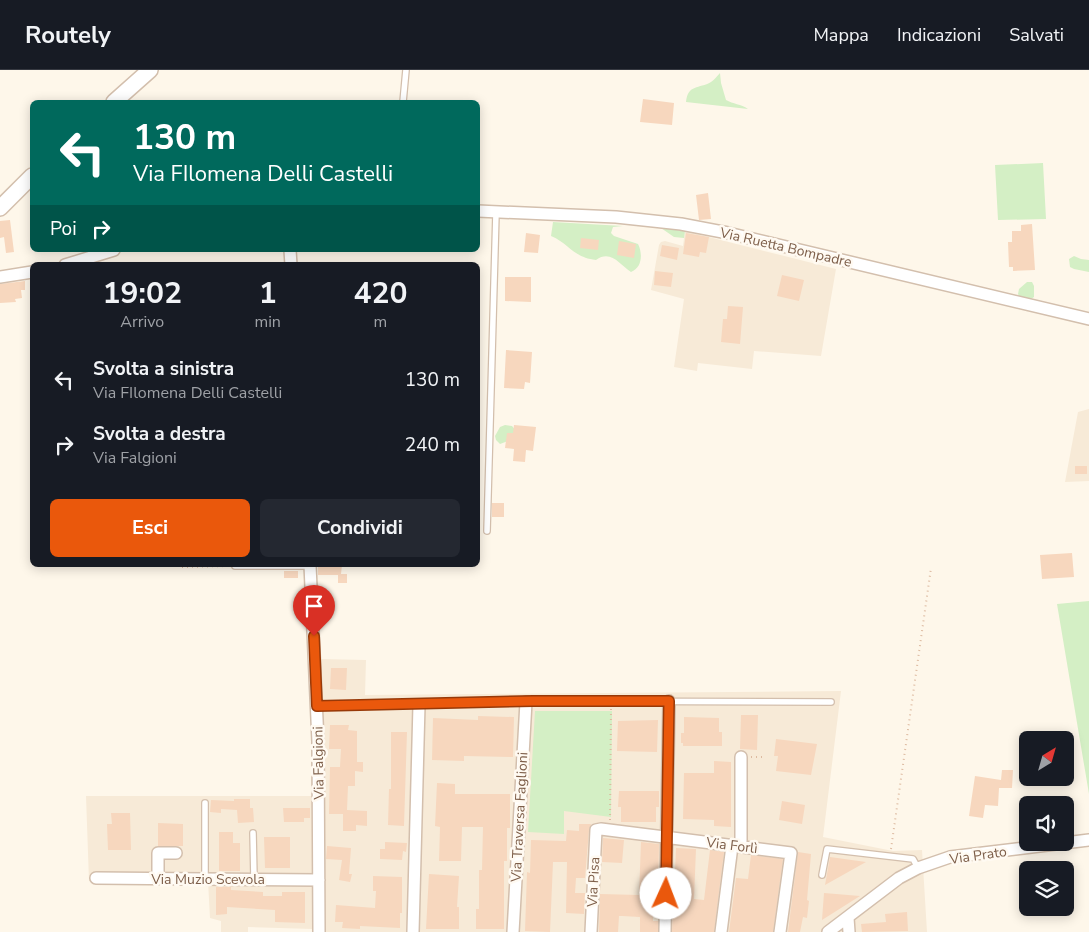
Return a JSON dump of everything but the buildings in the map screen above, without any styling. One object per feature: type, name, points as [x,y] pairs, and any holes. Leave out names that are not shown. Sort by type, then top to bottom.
[{"type":"street","points":[[116,100],[150,70]]},
{"type":"street","points":[[0,208],[30,178]]},
{"type":"street","name":"Via Ruetta Bompadre","points":[[480,211],[616,217],[682,224],[1089,319]]},
{"type":"street","points":[[75,262],[107,252]]},
{"type":"street","points":[[0,277],[30,272]]},
{"type":"street","name":"Via Falgioni","points":[[310,567],[317,706],[319,932]]},
{"type":"street","points":[[664,932],[668,837],[669,701]]},
{"type":"street","name":"Via Traversa Faglioni","points":[[513,932],[526,702]]},
{"type":"street","points":[[413,932],[419,705]]},
{"type":"street","points":[[721,932],[737,846],[741,757]]},
{"type":"street","name":"Via Forlì","points":[[596,833],[596,830],[601,829],[791,853],[780,932]]},
{"type":"street","name":"Via Pisa","points":[[591,932],[596,833]]},
{"type":"street","name":"Via Prato","points":[[828,932],[899,878],[918,868],[950,857],[1089,840]]},
{"type":"street","points":[[158,878],[158,853],[176,853]]},
{"type":"street","name":"Via Muzio Scevola","points":[[96,878],[319,880]]},
{"type":"street","points":[[848,918],[849,932]]},
{"type":"lane","points":[[403,100],[406,70]]},
{"type":"lane","points":[[487,531],[496,212]]},
{"type":"lane","points":[[317,706],[611,701],[831,702]]},
{"type":"lane","points":[[205,803],[205,879]]},
{"type":"lane","points":[[253,833],[254,879]]},
{"type":"lane","points":[[822,875],[827,850],[913,859],[918,868]]},
{"type":"path","points":[[182,568],[208,567]]},
{"type":"path","points":[[890,856],[931,568]]},
{"type":"path","points":[[609,830],[611,701]]},
{"type":"path","points":[[741,757],[764,757]]},
{"type":"shaded area","points":[[685,231],[836,269],[821,356],[754,351],[752,369],[698,363],[697,371],[674,367],[684,299],[651,290],[659,245],[665,241],[683,246]]},
{"type":"shaded area","points":[[1089,409],[1089,481],[1065,482],[1078,412]]},
{"type":"shaded area","points":[[320,659],[366,660],[365,695],[841,691],[823,837],[893,851],[922,850],[927,932],[322,932]]},
{"type":"shaded area","points":[[86,796],[313,796],[313,929],[248,927],[248,932],[221,932],[221,921],[210,918],[208,881],[89,881]]},
{"type":"green space","points":[[720,73],[726,100],[748,109],[686,102],[689,92],[711,82]]},
{"type":"green space","points":[[1043,163],[1046,219],[998,220],[995,165]]},
{"type":"green space","points":[[553,222],[623,226],[613,227],[611,233],[614,236],[638,244],[641,252],[639,264],[631,272],[611,257],[601,257],[596,260],[582,256],[551,236]]},
{"type":"green space","points":[[661,228],[685,231],[684,238],[674,237]]},
{"type":"green space","points":[[1074,256],[1089,260],[1089,272],[1070,267],[1069,259]]},
{"type":"green space","points":[[1027,282],[1032,282],[1034,286],[1034,297],[1021,300],[1018,294],[1019,289]]},
{"type":"green space","points":[[505,425],[512,426],[517,432],[508,441],[500,444],[495,436],[500,427]]},
{"type":"green space","points":[[1089,601],[1089,794],[1057,604]]},
{"type":"green space","points":[[535,711],[612,711],[611,817],[564,811],[564,834],[528,832]]},
{"type":"route","points":[[314,636],[317,706],[533,701],[669,701],[666,894]]}]
